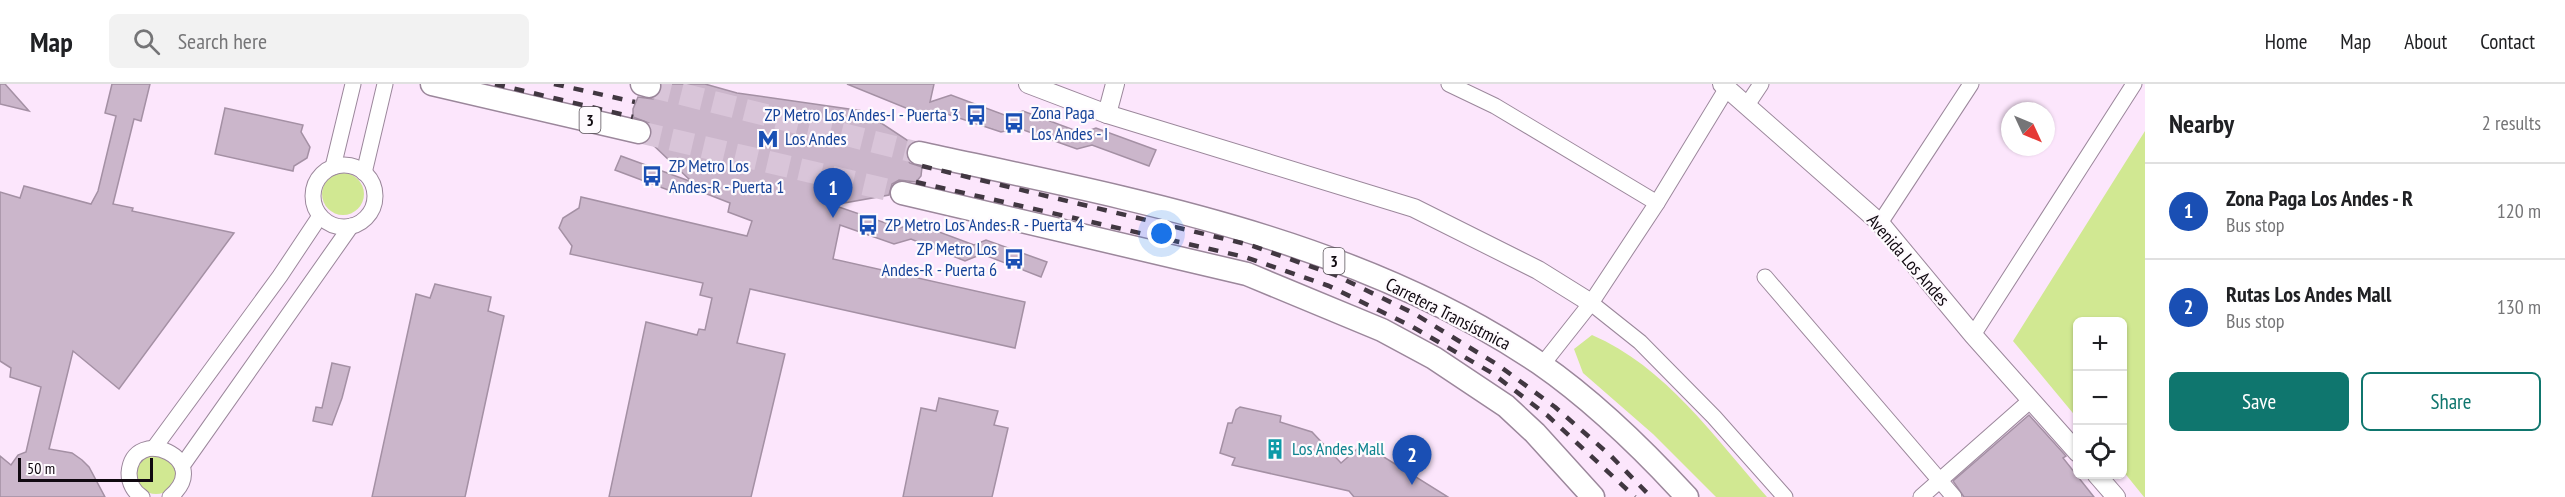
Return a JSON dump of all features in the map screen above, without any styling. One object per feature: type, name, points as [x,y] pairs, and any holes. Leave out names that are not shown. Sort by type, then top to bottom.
[{"type":"main road","name":"3","points":[[432,84],[639,132]]},
{"type":"main road","name":"Carretera Transístmica","points":[[919,153],[1074,187],[1267,236],[1405,288],[1542,365],[1584,397],[1645,452],[1687,497]]},
{"type":"main road","points":[[902,193],[1247,274],[1382,330],[1434,358],[1506,406],[1593,497]]},
{"type":"main road","points":[[1540,439],[1608,497]]},
{"type":"main road","points":[[1645,452],[1682,497]]},
{"type":"street","points":[[333,167],[352,84]]},
{"type":"street","points":[[364,173],[385,84]]},
{"type":"street","points":[[1028,84],[1107,114],[1414,208],[1538,270],[1591,303],[1648,350],[1714,417],[1785,497]]},
{"type":"street","points":[[1107,114],[1115,84]]},
{"type":"street","points":[[1449,84],[1495,106],[1657,203]]},
{"type":"street","points":[[1747,105],[1761,84]]},
{"type":"street","points":[[1880,223],[1971,84]]},
{"type":"street","points":[[1973,335],[2134,84]]},
{"type":"street","points":[[1542,365],[1591,303],[1657,203],[1724,86]]},
{"type":"street","name":"Avenida Los Andes","points":[[1724,86],[1880,223],[1973,335],[2073,447]]},
{"type":"street","points":[[170,497],[181,483],[182,466],[351,226],[368,215],[373,206],[374,188],[364,173],[349,165],[333,167],[317,180],[314,189],[314,203],[320,216],[334,225],[351,226]]},
{"type":"street","points":[[154,448],[280,276],[320,216]]},
{"type":"street","points":[[1765,277],[1954,497]]},
{"type":"street","points":[[1921,497],[2031,400]]},
{"type":"street","points":[[129,497],[132,464],[145,450],[154,448],[171,452],[182,466]]},
{"type":"street","points":[[130,479],[132,487],[142,497]]},
{"type":"street","points":[[2100,479],[2116,497]]},
{"type":"green space","points":[[2145,131],[2145,497],[2127,476],[2127,317],[2073,317],[2073,413],[2013,341]]},
{"type":"green space","points":[[343,173],[358,179],[364,194],[358,209],[343,215],[328,209],[322,194],[328,179]]},
{"type":"green space","points":[[1592,335],[1618,348],[1666,384],[1708,428],[1767,497],[1716,497],[1653,434],[1583,373],[1574,349]]},
{"type":"green space","points":[[156,454],[164,455],[170,460],[175,466],[175,482],[170,488],[164,493],[156,494],[148,493],[142,488],[137,482],[136,474],[137,466],[142,460],[148,455]]},
{"type":"building","points":[[0,84],[5,84],[29,111],[0,104]]},
{"type":"building","points":[[112,84],[150,84],[141,121],[134,119],[113,204],[133,208],[132,211],[234,233],[119,389],[73,351],[49,449],[72,453],[82,460],[89,467],[105,497],[0,497],[0,456],[11,465],[18,455],[26,452],[41,387],[10,377],[11,368],[0,361],[0,192],[20,198],[24,186],[91,204],[98,191],[116,116],[105,113]]},
{"type":"building","points":[[662,84],[705,84],[737,93],[863,111],[910,142],[906,158],[910,163],[922,167],[921,176],[916,182],[899,180],[892,184],[889,195],[833,205],[900,228],[915,223],[974,245],[986,240],[1047,262],[1041,277],[982,254],[965,261],[911,239],[894,244],[840,225],[833,259],[1025,302],[1015,348],[750,289],[737,343],[785,354],[751,497],[609,497],[646,322],[697,335],[699,329],[705,330],[712,298],[700,295],[703,283],[570,254],[572,246],[559,228],[563,218],[579,208],[581,197],[747,236],[752,221],[728,212],[730,203],[702,192],[696,186],[676,193],[615,170],[621,156],[692,182],[649,141],[652,134],[649,123],[633,117],[633,109],[638,97],[653,99],[659,95]]},
{"type":"building","name":"Zona Paga Los Andes - I","points":[[847,84],[934,84],[930,102],[951,95],[1007,116],[1023,111],[1082,133],[1096,128],[1156,150],[1149,166],[1092,145],[1077,149],[1018,128],[1001,132],[944,113],[928,117]]},
{"type":"building","points":[[225,108],[303,125],[301,132],[310,147],[307,158],[294,166],[293,171],[215,154]]},
{"type":"building","points":[[435,284],[491,297],[488,311],[504,316],[465,497],[372,497],[416,294],[430,298]]},
{"type":"building","points":[[332,363],[350,367],[332,425],[313,421],[316,407],[322,408]]},
{"type":"building","points":[[939,398],[998,411],[994,425],[1008,428],[992,497],[903,497],[921,408],[936,411]]},
{"type":"building","name":"Los Andes Mall","points":[[1240,407],[1281,416],[1280,422],[1312,432],[1341,463],[1363,444],[1448,497],[1354,497],[1349,491],[1232,465],[1235,458],[1220,453],[1228,423],[1232,423],[1236,410]]},
{"type":"building","points":[[2029,415],[2066,456],[2063,458],[2073,471],[2073,479],[2080,479],[2094,497],[1964,497],[1953,481]]},
{"type":"tunnel","points":[[649,86],[919,153]]},
{"type":"tunnel","points":[[639,132],[902,193]]},
{"type":"railway","points":[[495,84],[633,117]]},
{"type":"railway","points":[[554,84],[635,102]]},
{"type":"railway","points":[[922,166],[1250,245],[1335,275],[1415,314],[1498,365],[1555,407],[1611,456],[1651,497]]},
{"type":"railway","points":[[916,182],[1245,257],[1329,286],[1411,326],[1492,373],[1548,416],[1635,497]]},
{"type":"place","name":"ZP Metro Los Andes-I - Puerta 3","points":[[976,115]]},
{"type":"place","name":"Zona Paga Los Andes - I","points":[[1014,123]]},
{"type":"place","name":"Los Andes","points":[[768,139]]},
{"type":"place","name":"ZP Metro Los Andes-R - Puerta 1","points":[[652,176]]},
{"type":"place","name":"Zona Paga Los Andes - R","points":[[833,218]]},
{"type":"place","name":"ZP Metro Los Andes-R - Puerta 4","points":[[868,225]]},
{"type":"place","name":"ZP Metro Los Andes-R - Puerta 6","points":[[1014,259]]},
{"type":"place","name":"Los Andes Mall","points":[[1275,449]]},
{"type":"place","name":"Rutas Los Andes Mall","points":[[1412,485]]}]
